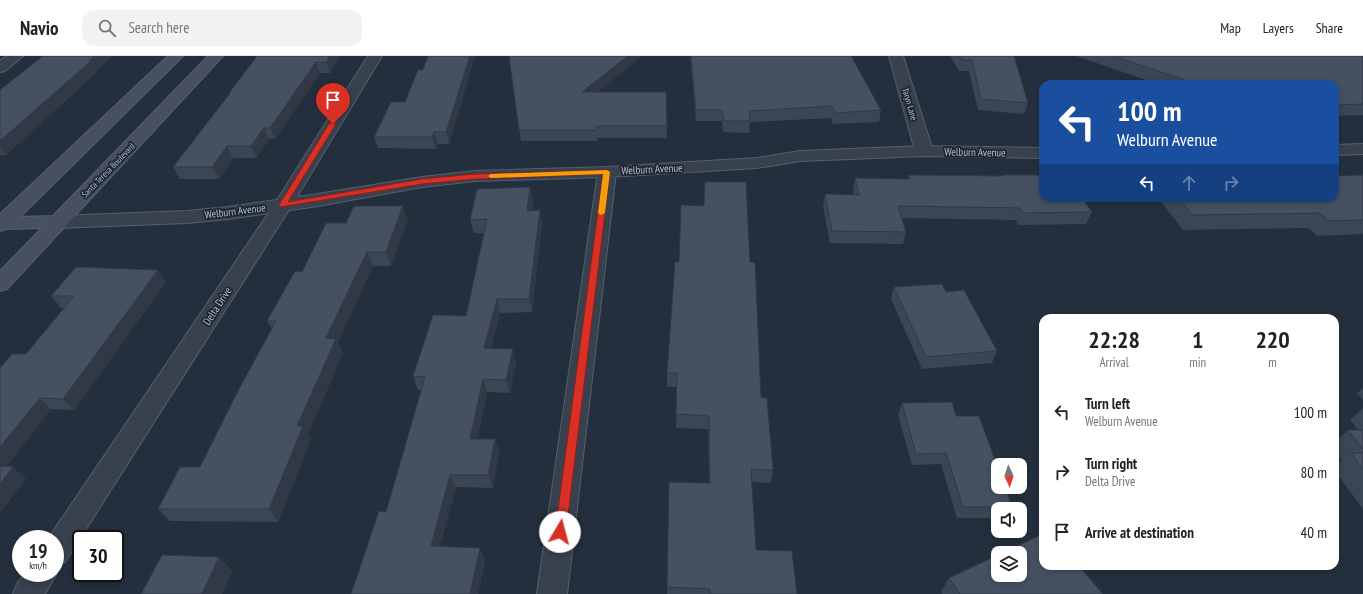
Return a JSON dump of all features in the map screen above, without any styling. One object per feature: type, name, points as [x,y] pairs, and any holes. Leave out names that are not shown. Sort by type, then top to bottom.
[{"type":"main road","points":[[1,223],[176,56]]},
{"type":"main road","name":"Santa Teresa Boulevard","points":[[0,284],[216,56]]},
{"type":"main road","name":"Welburn Avenue","points":[[1,223],[58,222]]},
{"type":"street","points":[[0,68],[16,56]]},
{"type":"street","name":"Delta Drive","points":[[64,539],[283,205],[375,56]]},
{"type":"street","name":"Taryn Lane","points":[[896,56],[924,151]]},
{"type":"street","points":[[1339,150],[1363,149]]},
{"type":"street","name":"Welburn Avenue","points":[[58,222],[228,213],[422,182],[475,176],[607,172],[757,163],[800,156],[924,151],[1039,153]]},
{"type":"street","points":[[552,594],[607,172]]},
{"type":"street","points":[[28,594],[36,582]]},
{"type":"building","points":[[43,56],[94,56],[89,61],[91,61],[0,141],[0,90]]},
{"type":"building","points":[[257,56],[330,56],[326,62],[316,62],[270,128],[264,128],[251,146],[227,146],[212,167],[173,167],[231,92],[229,93]]},
{"type":"building","points":[[428,56],[470,56],[446,132],[434,132],[432,137],[374,137],[391,102],[405,102],[418,70],[423,70]]},
{"type":"building","points":[[509,56],[628,56],[582,92],[666,92],[667,126],[596,126],[596,130],[519,130]]},
{"type":"building","points":[[691,56],[851,56],[881,110],[835,113],[832,106],[749,111],[750,121],[724,121],[722,110],[696,110]]},
{"type":"building","points":[[959,56],[1014,56],[1028,103],[981,99],[972,60],[962,60]]},
{"type":"building","points":[[1113,56],[1363,56],[1363,104],[1339,105],[1339,80],[1185,80]]},
{"type":"building","points":[[909,175],[1038,175],[1039,202],[1085,202],[1092,212],[1023,213],[1020,208],[898,206],[906,232],[832,231],[825,194],[859,195],[855,178],[910,179]]},
{"type":"building","points":[[1363,175],[1363,220],[1329,221],[1320,213],[1192,215],[1182,202],[1339,202],[1339,176]]},
{"type":"building","points":[[705,182],[746,182],[750,262],[755,263],[761,397],[767,398],[773,470],[751,469],[756,550],[792,551],[797,594],[710,594],[710,589],[667,587],[669,482],[710,483],[709,416],[676,414],[677,373],[667,373],[675,262],[679,262],[681,205],[704,206]]},
{"type":"building","points":[[530,187],[527,211],[540,210],[529,299],[497,299],[484,348],[513,349],[506,380],[483,379],[470,439],[495,439],[488,475],[450,475],[431,546],[480,548],[470,594],[351,594],[379,511],[386,512],[425,377],[413,376],[433,315],[466,316],[487,219],[470,220],[477,189]]},
{"type":"building","points":[[354,206],[403,206],[386,252],[367,252],[326,338],[336,339],[297,426],[303,426],[269,509],[158,509],[180,467],[200,467],[240,387],[276,321],[267,321],[295,271],[302,272],[326,223],[346,223]]},
{"type":"building","points":[[76,267],[158,270],[63,399],[40,398],[0,447],[0,368],[12,354],[26,354],[74,296],[51,296]]},
{"type":"building","points":[[942,284],[946,292],[964,290],[997,351],[926,357],[894,287]]},
{"type":"building","points":[[952,402],[956,416],[979,416],[994,458],[991,458],[991,494],[1007,494],[1010,502],[991,502],[991,507],[963,507],[946,453],[916,454],[902,403]]},
{"type":"building","points":[[1348,430],[1363,430],[1363,449]]},
{"type":"building","points":[[1351,453],[1363,453],[1363,469]]},
{"type":"building","points":[[0,466],[13,467],[0,484]]},
{"type":"building","points":[[1039,536],[1039,570],[1082,570],[1103,594],[960,594],[949,578],[991,558],[991,582],[1027,582],[1027,546],[1017,546]]},
{"type":"building","points":[[162,555],[219,557],[202,594],[141,594]]},
{"type":"slow traffic","points":[[491,176],[607,172],[601,213]]},
{"type":"route","points":[[333,124],[283,205],[422,182],[475,176],[607,172],[560,532]]}]
